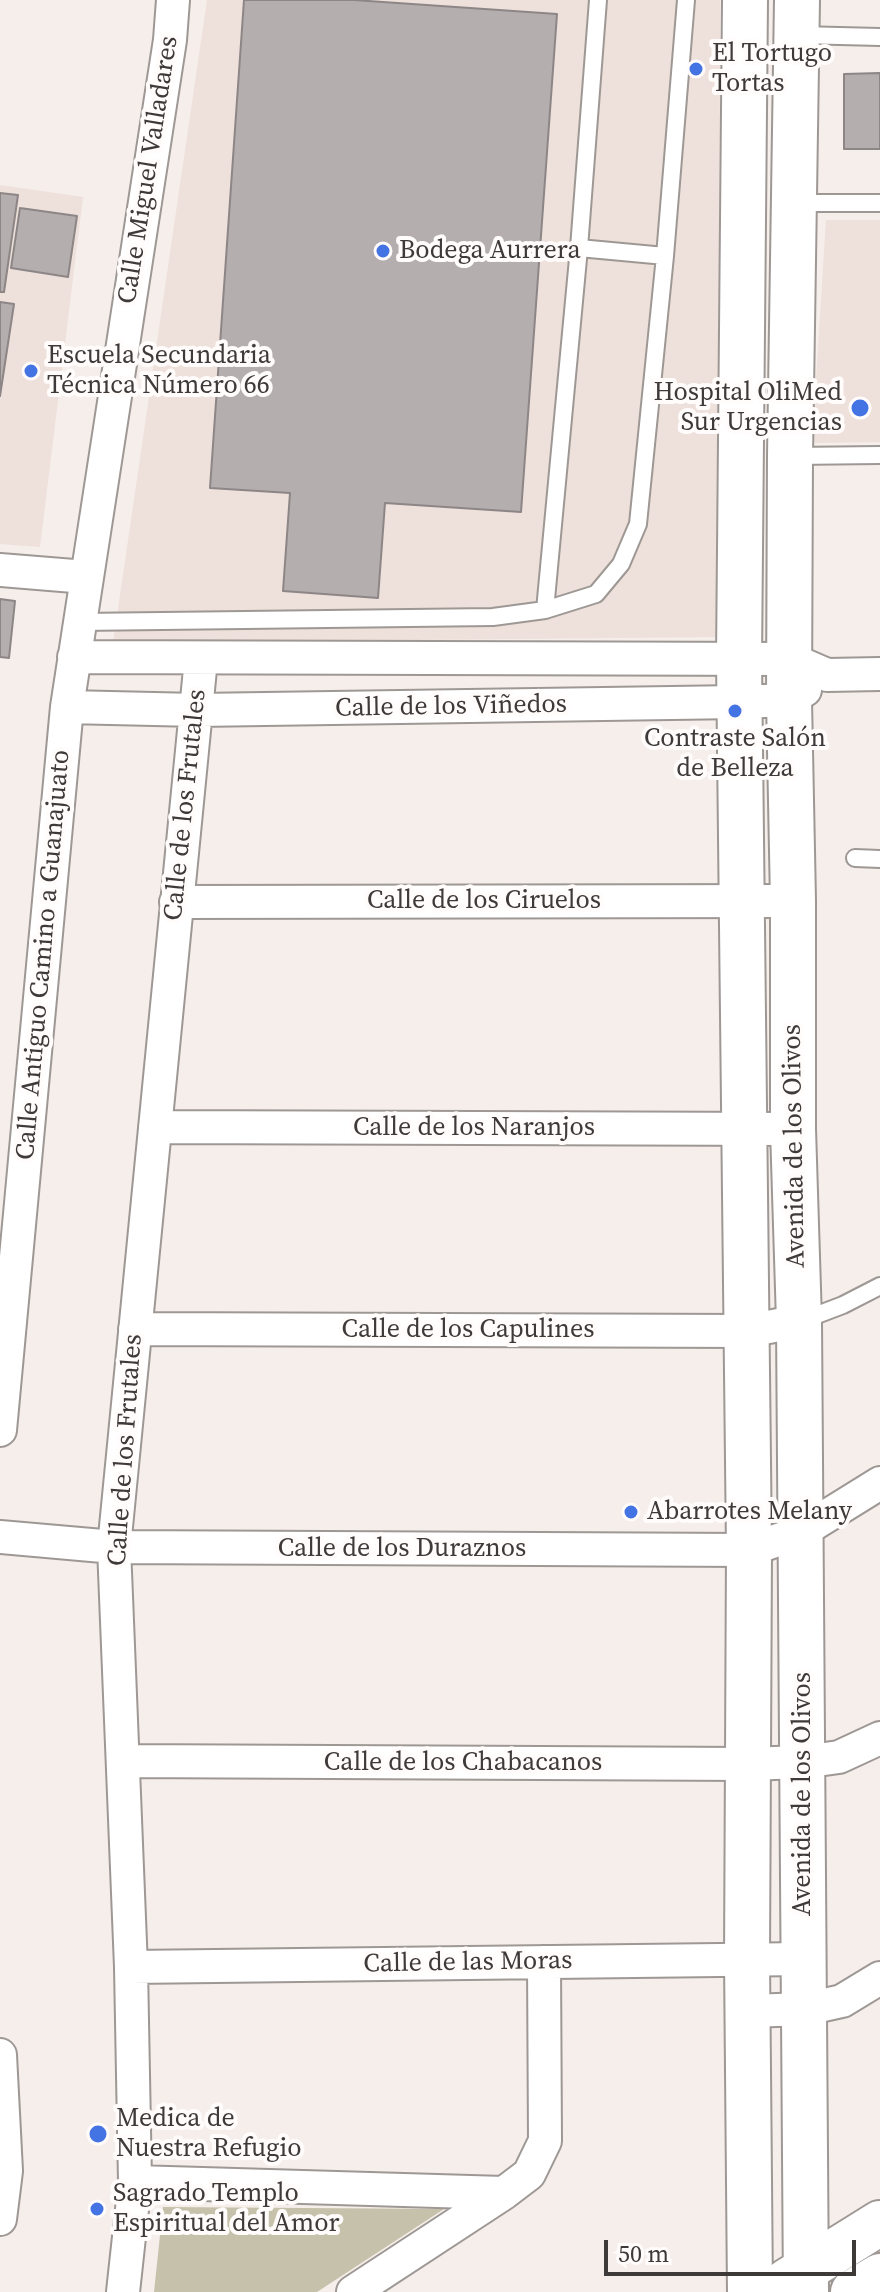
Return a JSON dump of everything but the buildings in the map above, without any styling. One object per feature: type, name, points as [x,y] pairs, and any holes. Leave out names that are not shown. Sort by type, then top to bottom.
[{"type":"street","name":"Calle Miguel Valladares","points":[[86,577],[170,40],[173,0]]},
{"type":"street","name":"Avenida de los Olivos","points":[[745,0],[739,702],[748,1331],[750,2292]]},
{"type":"street","name":"Avenida de los Olivos","points":[[797,18],[790,456],[802,678],[793,901],[793,1129],[799,1321],[806,2280]]},
{"type":"street","points":[[740,358],[792,358]]},
{"type":"street","points":[[0,570],[86,577]]},
{"type":"street","name":"Calle Antiguo Camino a Guanajuato","points":[[0,1430],[12,1171],[67,707],[86,577]]},
{"type":"street","name":"Calle de los Viñedos","points":[[74,657],[739,659],[802,678]]},
{"type":"street","name":"Calle de los Frutales","points":[[123,2292],[135,2182],[131,1967],[114,1547],[201,659]]},
{"type":"street","name":"Calle de los Viñedos","points":[[67,707],[197,710],[739,702],[802,678],[880,674]]},
{"type":"street","name":"Calle de los Ciruelos","points":[[176,902],[793,901]]},
{"type":"street","name":"Calle de los Naranjos","points":[[155,1127],[793,1129]]},
{"type":"street","name":"Calle de los Capulines","points":[[135,1329],[748,1331],[799,1321]]},
{"type":"street","name":"Calle de los Duraznos","points":[[0,1537],[114,1547],[749,1550],[801,1532],[880,1483]]},
{"type":"street","name":"Calle de los Chabacanos","points":[[124,1761],[747,1764],[839,1757],[880,1738]]},
{"type":"street","name":"Calle de las Moras","points":[[131,1967],[804,1959]]},
{"type":"street","points":[[353,2292],[529,2174],[545,2141],[544,1962]]},
{"type":"street","points":[[748,2011],[806,2009],[842,2001],[880,1978]]},
{"type":"street","points":[[0,2055],[6,2171],[0,2219]]},
{"type":"street","points":[[135,2182],[504,2193]]},
{"type":"street","points":[[768,2292],[806,2280],[880,2223]]},
{"type":"street","points":[[853,2292],[880,2276]]},
{"type":"lane","points":[[545,610],[579,248],[598,0]]},
{"type":"lane","points":[[79,622],[493,617],[545,610],[596,594],[621,564],[638,524],[665,256],[686,0]]},
{"type":"lane","points":[[797,18],[880,37]]},
{"type":"lane","points":[[795,203],[880,203]]},
{"type":"lane","points":[[579,248],[665,256]]},
{"type":"lane","points":[[790,456],[880,455]]},
{"type":"lane","points":[[855,858],[880,859]]},
{"type":"lane","points":[[799,1321],[843,1305],[880,1286]]},
{"type":"shaded area","points":[[207,0],[720,0],[719,637],[113,643]]},
{"type":"shaded area","name":"Escuela Secundaria Técnica Número 66","points":[[0,185],[83,197],[40,547],[0,544]]},
{"type":"shaded area","points":[[826,220],[880,220],[880,442],[812,443]]},
{"type":"shaded area","points":[[163,2207],[444,2209],[317,2292],[154,2292]]},
{"type":"place","name":"El Tortugo Tortas","points":[[696,69]]},
{"type":"place","name":"Bodega Aurrera","points":[[383,251]]},
{"type":"place","name":"Escuela Secundaria Técnica Número 66","points":[[31,371]]},
{"type":"place","name":"Hospital OliMed Sur Urgencias","points":[[860,408]]},
{"type":"place","name":"Contraste Salón de Belleza","points":[[735,711]]},
{"type":"place","name":"Abarrotes Melany","points":[[631,1512]]},
{"type":"place","name":"Medica de Nuestra Refugio","points":[[98,2134]]},
{"type":"place","name":"Sagrado Templo Espiritual del Amor","points":[[97,2209]]}]
